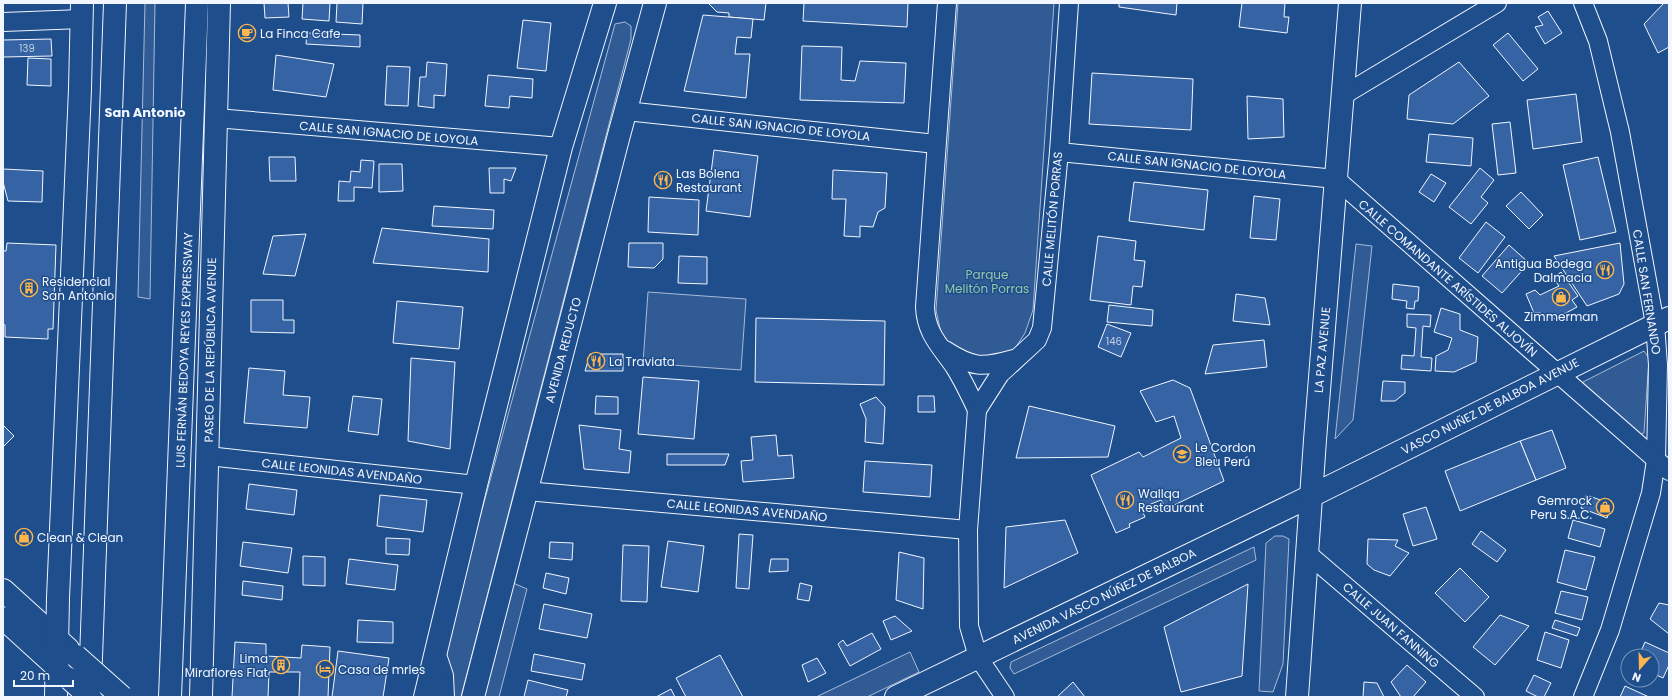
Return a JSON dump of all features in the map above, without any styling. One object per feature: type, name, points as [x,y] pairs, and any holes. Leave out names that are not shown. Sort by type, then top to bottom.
[{"type":"main road","points":[[90,697],[115,3]]},
{"type":"main road","name":"LUIS FERNÁN BEDOYA REYES EXPRESSWAY","points":[[170,697],[196,3]]},
{"type":"main road","name":"PASEO DE LA REPÚBLICA AVENUE","points":[[201,697],[219,3]]},
{"type":"main road","points":[[425,697],[476,485],[561,147],[605,3]]},
{"type":"main road","name":"AVENIDA REDUCTO","points":[[473,697],[655,3]]},
{"type":"main road","name":"LA PAZ AVENUE","points":[[1298,687],[1311,496],[1350,3]]},
{"type":"main road","points":[[56,697],[63,673],[57,639],[82,11]]},
{"type":"main road","name":"VASCO NUÑEZ DE BALBOA AVENUE","points":[[1311,496],[1556,372],[1662,321]]},
{"type":"main road","name":"AVENIDA VASCO NÚÑEZ DE BALBOA","points":[[896,697],[1311,496]]},
{"type":"main road","points":[[3,590],[122,697]]},
{"type":"main road","points":[[3,618],[90,697]]},
{"type":"main road","points":[[435,656],[442,676],[443,697]]},
{"type":"street","name":"CALLE MELITÓN PORRAS","points":[[947,3],[936,144],[925,321],[931,334],[961,378],[976,410],[968,530],[969,626],[978,657],[1005,697]]},
{"type":"street","name":"CALLE MELITÓN PORRAS","points":[[976,410],[996,380],[1015,359],[1037,340],[1042,328],[1059,152],[1069,3]]},
{"type":"street","points":[[1342,96],[1497,3]]},
{"type":"street","name":"CALLE SAN FERNANDO","points":[[1583,3],[1598,41],[1662,321],[1658,366],[1663,466],[1651,493],[1610,630],[1583,697]]},
{"type":"street","points":[[3,22],[82,11]]},
{"type":"street","name":"CALLE SAN IGNACIO DE LOYOLA","points":[[626,111],[936,144]]},
{"type":"street","name":"CALLE SAN IGNACIO DE LOYOLA","points":[[216,118],[561,147]]},
{"type":"street","name":"CALLE SAN IGNACIO DE LOYOLA","points":[[1059,152],[1336,179]]},
{"type":"street","name":"CALLE COMANDANTE ARÍSTIDES ALJOVÍN","points":[[1336,179],[1663,466]]},
{"type":"street","points":[[940,347],[962,361],[977,365],[992,366],[1015,359]]},
{"type":"street","name":"CALLE LEONIDAS AVENDAÑO","points":[[208,456],[476,485]]},
{"type":"street","name":"CALLE LEONIDAS AVENDAÑO","points":[[526,491],[968,530]]},
{"type":"street","name":"CALLE JUAN FANNING","points":[[1308,553],[1475,697]]},
{"type":"street","points":[[1291,697],[1298,687]]},
{"type":"shaded area","points":[[145,3],[155,3],[150,299],[138,297]]},
{"type":"shaded area","name":"Parque Melitón Porras","points":[[958,3],[1054,3],[1033,310],[1025,333],[1014,350],[982,362],[952,348],[941,333],[936,310]]},
{"type":"shaded area","points":[[625,22],[631,26],[631,39],[461,697],[450,697],[442,656],[615,24]]},
{"type":"shaded area","points":[[1356,244],[1372,246],[1353,420],[1335,439]]},
{"type":"shaded area","points":[[648,292],[746,299],[741,370],[643,363]]},
{"type":"shaded area","points":[[1644,351],[1649,358],[1644,433],[1639,435],[1581,388],[1583,382]]},
{"type":"shaded area","points":[[1275,536],[1283,536],[1289,539],[1283,664],[1273,692],[1259,691],[1266,543]]},
{"type":"shaded area","points":[[1254,547],[1256,560],[1014,674],[1010,668],[1011,662]]},
{"type":"shaded area","points":[[504,579],[527,589],[499,697],[473,697]]},
{"type":"shaded area","points":[[910,652],[919,672],[867,697],[816,697]]},
{"type":"building","points":[[264,3],[288,3],[289,17],[265,18]]},
{"type":"building","points":[[303,3],[330,3],[329,21],[302,19]]},
{"type":"building","points":[[337,3],[363,3],[362,24],[336,22]]},
{"type":"building","points":[[708,3],[766,3],[764,20],[729,17],[729,13],[717,12]]},
{"type":"building","points":[[804,3],[908,3],[907,27],[803,21]]},
{"type":"building","points":[[1119,3],[1177,3],[1176,15],[1119,7]]},
{"type":"building","points":[[1242,3],[1285,3],[1284,17],[1289,17],[1287,33],[1239,27]]},
{"type":"building","points":[[1664,3],[1669,3],[1669,47],[1658,53],[1644,24]]},
{"type":"building","points":[[1548,11],[1562,33],[1545,44],[1535,27],[1543,25],[1538,17]]},
{"type":"building","points":[[703,15],[753,19],[751,38],[737,37],[735,54],[750,54],[746,98],[684,91]]},
{"type":"building","points":[[523,20],[551,23],[546,71],[517,68]]},
{"type":"building","points":[[307,33],[360,35],[360,47],[306,44]]},
{"type":"building","points":[[1508,33],[1538,69],[1523,81],[1493,45]]},
{"type":"building","points":[[51,39],[52,56],[3,57],[3,40]]},
{"type":"building","points":[[802,46],[842,47],[841,80],[855,81],[860,61],[906,63],[904,103],[800,100]]},
{"type":"building","points":[[276,55],[334,64],[326,97],[273,90]]},
{"type":"building","points":[[28,58],[51,59],[51,86],[27,85]]},
{"type":"building","points":[[427,62],[447,64],[445,96],[434,95],[434,108],[418,106],[420,77],[426,77]]},
{"type":"building","points":[[1459,62],[1489,96],[1453,124],[1407,119],[1409,95]]},
{"type":"building","points":[[387,66],[410,67],[408,106],[385,105]]},
{"type":"building","points":[[1092,73],[1193,79],[1191,130],[1089,124]]},
{"type":"building","points":[[488,75],[533,79],[532,98],[510,96],[509,108],[485,106]]},
{"type":"building","points":[[1576,94],[1582,142],[1533,149],[1527,100]]},
{"type":"building","points":[[1247,96],[1283,99],[1284,137],[1248,139]]},
{"type":"building","points":[[1510,122],[1516,173],[1498,175],[1492,124]]},
{"type":"building","points":[[1429,134],[1473,138],[1471,166],[1426,162]]},
{"type":"building","points":[[714,150],[758,156],[750,217],[706,211]]},
{"type":"building","points":[[269,157],[295,157],[296,181],[270,181]]},
{"type":"building","points":[[1598,157],[1616,232],[1580,240],[1563,165]]},
{"type":"building","points":[[361,160],[374,161],[372,188],[354,187],[354,201],[338,201],[339,181],[350,182],[351,171],[360,172]]},
{"type":"building","points":[[379,164],[402,164],[403,191],[379,192]]},
{"type":"building","points":[[489,168],[516,168],[511,181],[504,179],[504,193],[490,193]]},
{"type":"building","points":[[1480,168],[1494,180],[1481,197],[1488,203],[1471,224],[1449,207]]},
{"type":"building","points":[[3,169],[43,171],[42,202],[8,201],[3,182]]},
{"type":"building","points":[[833,170],[887,173],[885,208],[878,212],[873,227],[860,226],[860,237],[844,236],[846,199],[832,199]]},
{"type":"building","points":[[1431,174],[1446,183],[1434,202],[1419,192]]},
{"type":"building","points":[[1134,182],[1208,190],[1204,230],[1129,221]]},
{"type":"building","points":[[1521,192],[1543,215],[1529,229],[1506,206]]},
{"type":"building","points":[[1254,196],[1280,199],[1276,240],[1250,238]]},
{"type":"building","points":[[649,197],[699,200],[698,235],[648,232]]},
{"type":"building","points":[[434,206],[494,210],[493,229],[432,226]]},
{"type":"building","points":[[1486,222],[1505,237],[1478,273],[1459,258]]},
{"type":"building","points":[[382,228],[489,239],[488,272],[373,263]]},
{"type":"building","points":[[306,234],[295,276],[263,274],[273,236]]},
{"type":"building","points":[[1098,236],[1136,241],[1134,260],[1145,261],[1142,287],[1133,286],[1131,305],[1090,300]]},
{"type":"building","name":"Residencial San Antonio","points":[[7,243],[56,245],[53,329],[48,329],[48,339],[5,337],[5,325],[3,324],[3,251],[6,251]]},
{"type":"building","points":[[629,243],[663,243],[663,259],[654,268],[628,267]]},
{"type":"building","points":[[1620,243],[1624,284],[1619,294],[1587,306],[1554,256]]},
{"type":"building","points":[[1509,245],[1529,263],[1502,293],[1482,276]]},
{"type":"building","points":[[679,256],[707,257],[707,284],[678,283]]},
{"type":"building","points":[[1561,272],[1578,296],[1572,300],[1577,307],[1555,319],[1540,313],[1534,313],[1526,294],[1535,290],[1540,295],[1559,286],[1553,278]]},
{"type":"building","points":[[1393,284],[1419,287],[1418,301],[1415,301],[1414,309],[1406,308],[1407,301],[1392,299]]},
{"type":"building","points":[[1236,294],[1265,298],[1270,325],[1233,321]]},
{"type":"building","points":[[251,300],[283,300],[283,320],[294,320],[294,333],[251,332]]},
{"type":"building","points":[[397,301],[463,307],[459,349],[393,343]]},
{"type":"building","points":[[1109,305],[1153,310],[1152,326],[1107,322]]},
{"type":"building","points":[[1441,308],[1460,314],[1460,330],[1478,337],[1476,362],[1454,372],[1435,371],[1436,356],[1448,350],[1452,338],[1434,332]]},
{"type":"building","points":[[1407,314],[1431,315],[1430,327],[1423,326],[1421,357],[1432,358],[1431,371],[1401,369],[1402,355],[1414,356],[1416,328],[1407,327]]},
{"type":"building","points":[[756,318],[885,321],[884,385],[755,382]]},
{"type":"building","points":[[1107,324],[1131,333],[1121,357],[1098,347]]},
{"type":"building","points":[[1264,340],[1267,367],[1205,374],[1213,345]]},
{"type":"building","points":[[590,354],[623,354],[623,371],[585,371]]},
{"type":"building","points":[[411,358],[455,362],[450,449],[408,441]]},
{"type":"building","points":[[249,368],[285,371],[283,395],[310,397],[307,428],[244,423]]},
{"type":"building","points":[[643,377],[699,381],[694,439],[638,434]]},
{"type":"building","name":"Le Cordon Bleu Perú","points":[[1173,380],[1190,388],[1224,481],[1166,509],[1161,500],[1141,508],[1145,517],[1129,524],[1130,527],[1116,533],[1091,475],[1139,452],[1143,457],[1181,438],[1174,416],[1156,422],[1140,391]]},
{"type":"building","points":[[1383,381],[1405,382],[1405,393],[1395,401],[1381,401]]},
{"type":"building","points":[[353,396],[382,399],[378,435],[348,431]]},
{"type":"building","points":[[596,396],[618,397],[618,414],[595,414]]},
{"type":"building","points":[[918,396],[934,396],[935,412],[918,412]]},
{"type":"building","points":[[876,397],[885,407],[883,444],[865,442],[866,419],[860,404]]},
{"type":"building","points":[[1029,406],[1115,426],[1108,457],[1016,458]]},
{"type":"building","points":[[3,425],[14,436],[3,447]]},
{"type":"building","points":[[579,425],[621,430],[619,449],[631,451],[629,473],[584,469]]},
{"type":"building","points":[[1552,430],[1566,468],[1536,480],[1520,441]]},
{"type":"building","points":[[776,435],[778,456],[792,455],[794,478],[743,482],[741,461],[753,460],[751,437]]},
{"type":"building","points":[[1520,441],[1536,480],[1460,511],[1445,471]]},
{"type":"building","points":[[667,454],[729,454],[725,465],[667,465]]},
{"type":"building","points":[[865,461],[932,465],[930,497],[863,492]]},
{"type":"building","points":[[249,484],[297,490],[294,515],[246,509]]},
{"type":"building","points":[[380,495],[427,500],[423,532],[377,526]]},
{"type":"building","points":[[1586,495],[1612,504],[1607,518],[1581,508]]},
{"type":"building","points":[[1426,507],[1437,539],[1413,546],[1403,514]]},
{"type":"building","points":[[1065,520],[1078,553],[1004,588],[1006,527]]},
{"type":"building","points":[[1573,520],[1605,529],[1600,547],[1568,538]]},
{"type":"building","points":[[1481,531],[1506,550],[1497,562],[1472,544]]},
{"type":"building","points":[[739,534],[753,535],[749,589],[736,588]]},
{"type":"building","points":[[386,538],[410,539],[409,555],[386,554]]},
{"type":"building","points":[[1368,539],[1398,540],[1395,546],[1409,553],[1390,576],[1374,570],[1367,564]]},
{"type":"building","points":[[668,541],[704,546],[698,592],[661,587]]},
{"type":"building","points":[[243,542],[292,548],[288,573],[240,566]]},
{"type":"building","points":[[550,542],[573,543],[572,560],[549,558]]},
{"type":"building","points":[[623,545],[649,546],[647,602],[621,601]]},
{"type":"building","points":[[1565,550],[1595,557],[1586,590],[1557,582]]},
{"type":"building","points":[[899,552],[924,558],[923,609],[896,600]]},
{"type":"building","points":[[303,556],[325,557],[325,586],[303,585]]},
{"type":"building","points":[[349,559],[398,565],[395,590],[346,584]]},
{"type":"building","points":[[771,559],[788,559],[788,571],[769,572]]},
{"type":"building","points":[[1460,568],[1489,597],[1465,622],[1435,593]]},
{"type":"building","points":[[546,573],[569,578],[566,594],[543,588]]},
{"type":"building","points":[[243,581],[283,586],[282,600],[242,595]]},
{"type":"building","points":[[800,583],[812,586],[809,601],[797,599]]},
{"type":"building","points":[[1248,584],[1242,676],[1181,692],[1164,627]]},
{"type":"building","points":[[1561,591],[1588,597],[1582,620],[1555,613]]},
{"type":"building","points":[[1659,603],[1669,605],[1669,634],[1650,619]]},
{"type":"building","points":[[544,604],[592,614],[587,638],[539,629]]},
{"type":"building","points":[[1500,615],[1529,626],[1495,665],[1473,647]]},
{"type":"building","points":[[895,616],[912,631],[891,640],[883,621]]},
{"type":"building","points":[[358,620],[393,622],[393,643],[357,642]]},
{"type":"building","points":[[1555,620],[1580,628],[1577,636],[1552,628]]},
{"type":"building","points":[[1545,632],[1569,640],[1561,668],[1537,660]]},
{"type":"building","points":[[872,633],[881,649],[850,666],[838,644],[843,640],[847,646]]},
{"type":"building","name":"Lima Miraflores Flat","points":[[235,642],[266,644],[266,656],[301,658],[302,645],[330,647],[328,697],[299,697],[300,672],[269,672],[268,697],[232,697]]},
{"type":"building","points":[[1645,642],[1658,648],[1642,648]]},
{"type":"building","points":[[1660,649],[1669,653],[1669,665],[1663,678],[1660,677]]},
{"type":"building","points":[[338,651],[389,658],[383,697],[332,697]]},
{"type":"building","points":[[534,654],[585,664],[582,680],[531,671]]},
{"type":"building","points":[[720,655],[743,697],[686,697],[676,678]]},
{"type":"building","points":[[817,658],[826,673],[808,682],[802,665]]},
{"type":"building","points":[[1407,665],[1426,682],[1413,697],[1401,697],[1391,682]]},
{"type":"building","points":[[1534,675],[1551,683],[1544,697],[1538,697],[1526,691]]},
{"type":"building","points":[[528,680],[568,690],[566,697],[524,697]]},
{"type":"building","points":[[1073,682],[1085,697],[1057,697]]},
{"type":"building","points":[[1364,682],[1377,683],[1384,697],[1363,697]]},
{"type":"building","points":[[1624,688],[1629,688],[1649,697],[1620,697]]},
{"type":"building","points":[[671,689],[675,697],[656,697]]},
{"type":"place","name":"La Finca Cafe","points":[[247,33]]},
{"type":"place","name":"Las Bolena Restaurant","points":[[663,180]]},
{"type":"place","name":"Antigua Bodega Dalmacia","points":[[1605,270]]},
{"type":"place","name":"Residencial San Antonio","points":[[29,288]]},
{"type":"place","name":"Zimmerman","points":[[1561,297]]},
{"type":"place","name":"La Traviata","points":[[596,361]]},
{"type":"place","name":"Le Cordon Bleu Perú","points":[[1182,454]]},
{"type":"place","name":"Wallqa Restaurant","points":[[1125,500]]},
{"type":"place","name":"Gemrock Peru S.A.C.","points":[[1605,507]]},
{"type":"place","name":"Clean & Clean","points":[[24,537]]},
{"type":"place","name":"Lima Miraflores Flat","points":[[281,665]]},
{"type":"place","name":"Casa de mrles","points":[[325,669]]},
{"type":"district","name":"San Antonio","points":[[145,112]]}]
